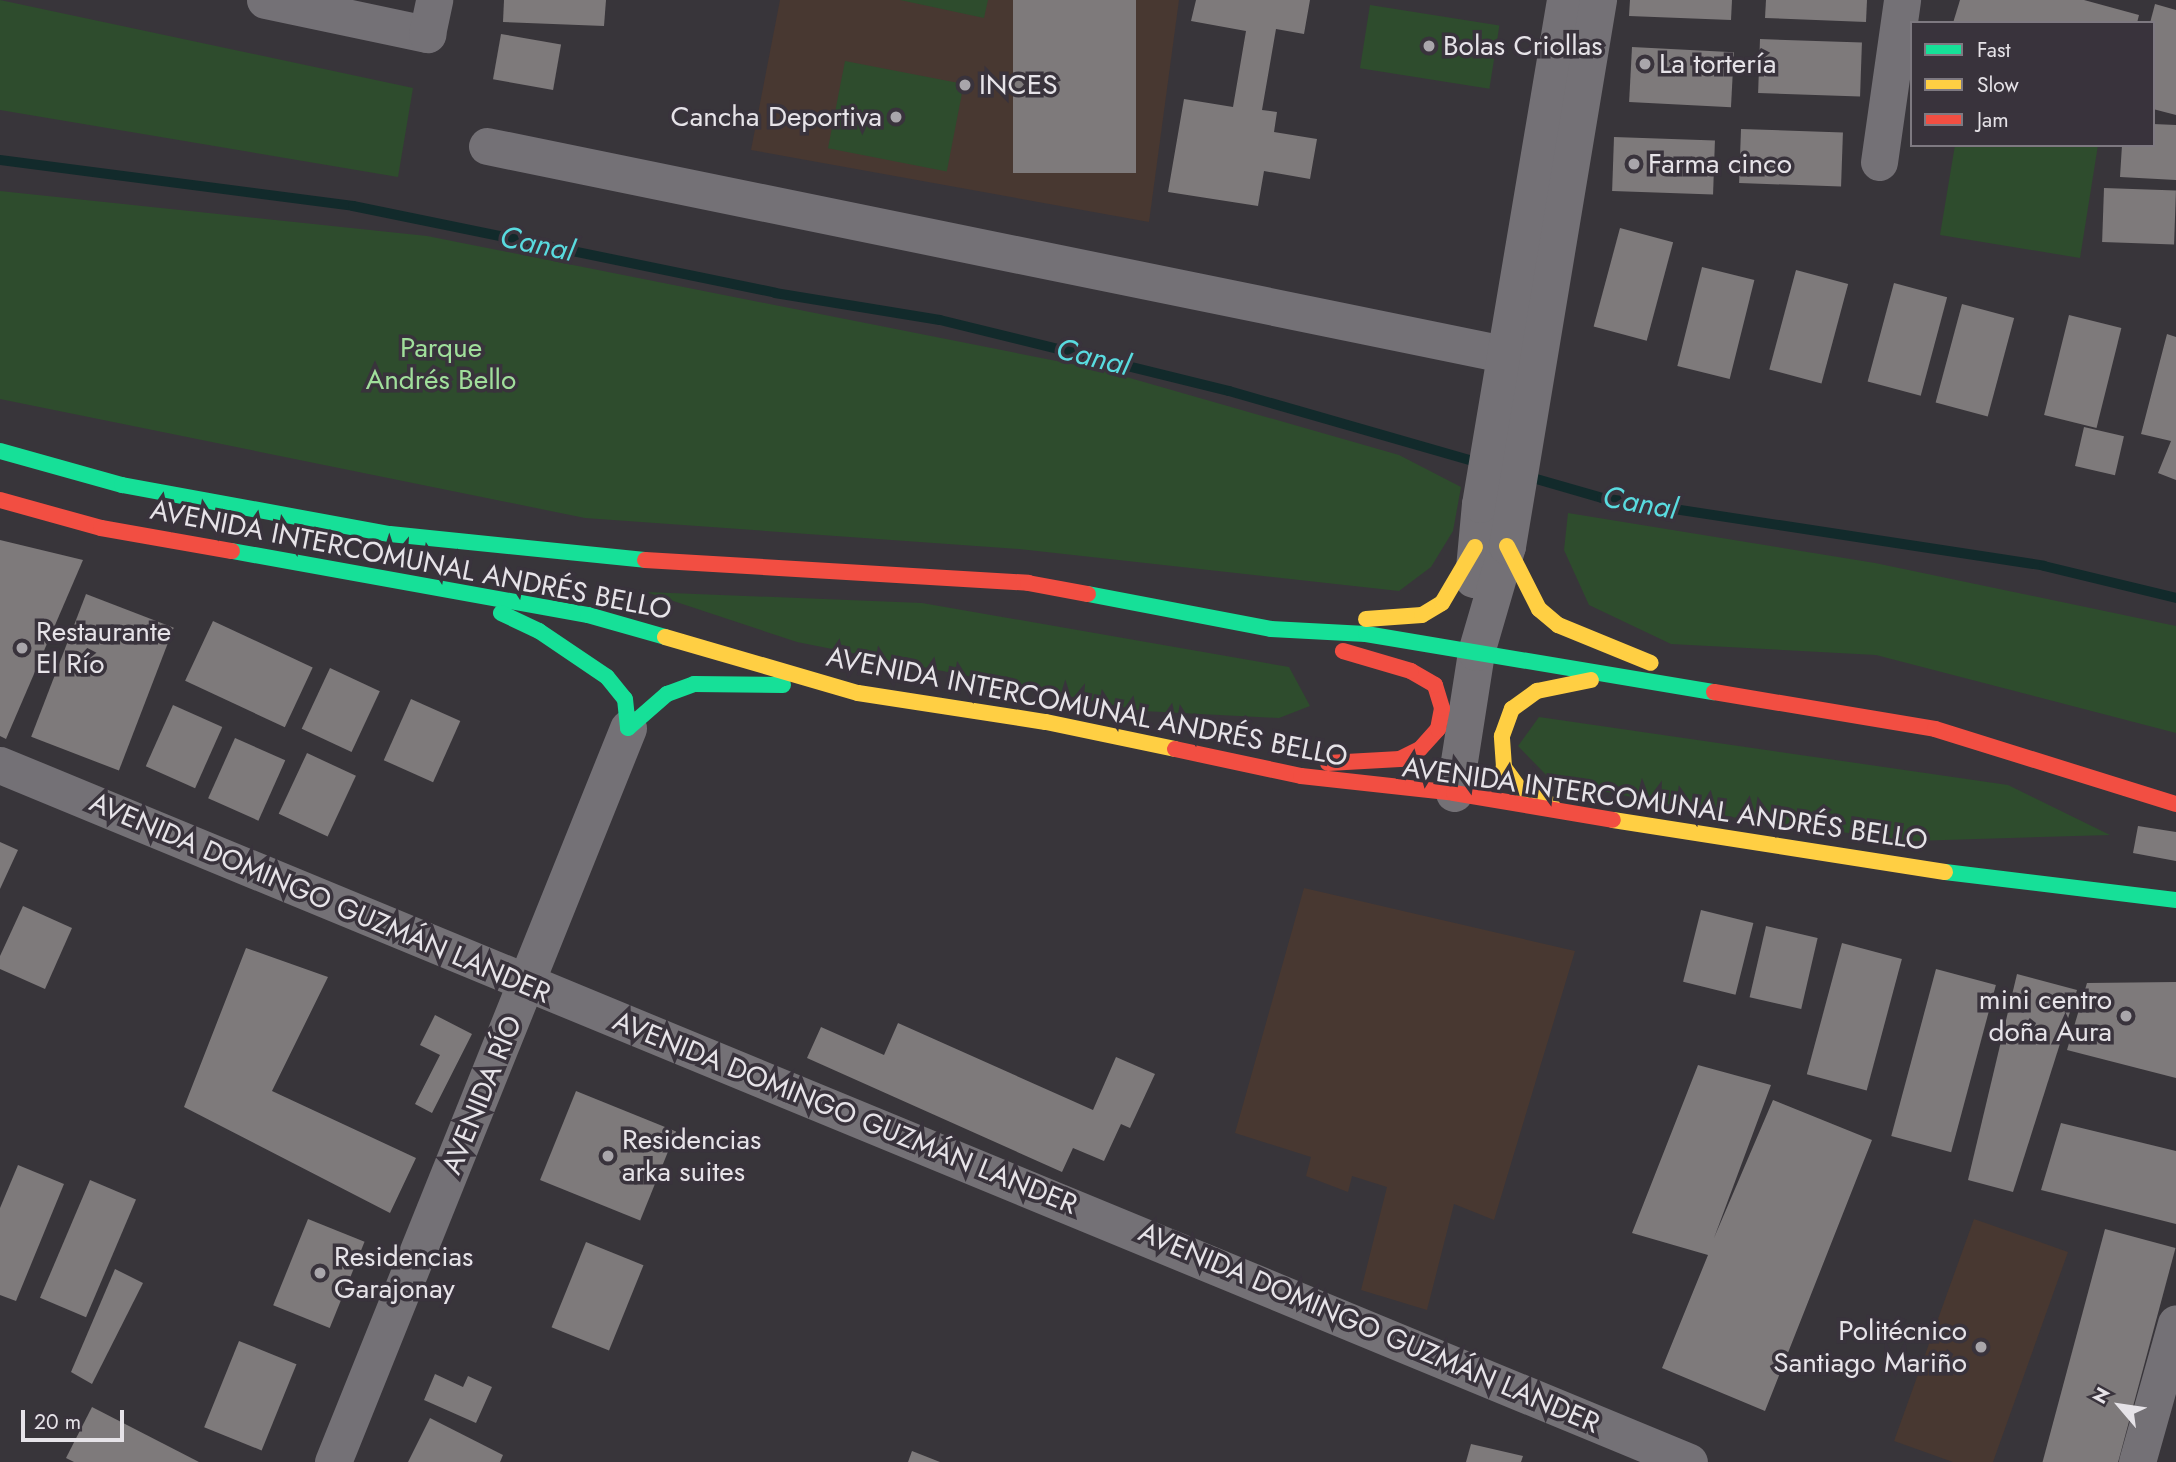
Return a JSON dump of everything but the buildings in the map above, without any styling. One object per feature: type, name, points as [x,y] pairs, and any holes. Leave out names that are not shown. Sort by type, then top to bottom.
[{"type":"main road","name":"AVENIDA INTERCOMUNAL ANDRÉS BELLO","points":[[0,451],[122,485],[390,534],[593,557],[1028,583],[1271,629],[1366,634],[1935,729],[2084,771],[2176,804]]},
{"type":"main road","name":"AVENIDA INTERCOMUNAL ANDRÉS BELLO","points":[[0,500],[101,528],[651,630],[807,679],[1354,786],[1454,793],[1863,862],[2176,900]]},
{"type":"main road","points":[[1271,629],[1298,616],[1389,621],[1422,615],[1442,603],[1491,546],[1539,609],[1558,625],[1677,671],[1693,689]]},
{"type":"main road","points":[[457,593],[539,631],[607,677],[625,699],[628,728]]},
{"type":"main road","points":[[1235,761],[1400,759],[1420,749],[1438,729],[1442,708],[1435,685],[1411,671],[1271,629]]},
{"type":"main road","points":[[1572,815],[1519,788],[1504,767],[1502,736],[1512,709],[1537,691],[1618,676]]},
{"type":"main road","points":[[628,728],[667,694],[694,684],[782,685],[807,679]]},
{"type":"street","points":[[265,0],[430,17]]},
{"type":"street","points":[[1515,396],[1504,355],[1565,0]]},
{"type":"street","points":[[1454,793],[1476,652],[1469,624],[1491,546],[1515,396],[1598,0]]},
{"type":"street","points":[[1879,162],[1902,0]]},
{"type":"street","points":[[487,146],[1504,355]]},
{"type":"street","name":"AVENIDA RÍO","points":[[333,1462],[628,728]]},
{"type":"street","name":"AVENIDA DOMINGO GUZMÁN LANDER","points":[[0,765],[526,985],[1120,1223],[1689,1462]]},
{"type":"street","points":[[2137,1462],[2176,1323]]},
{"type":"shaded area","name":"INCES","points":[[780,0],[1179,0],[1149,222],[751,150]]},
{"type":"shaded area","points":[[1304,888],[1575,951],[1494,1220],[1454,1204],[1427,1310],[1361,1290],[1387,1187],[1352,1176],[1348,1192],[1306,1176],[1311,1157],[1235,1133]]},
{"type":"shaded area","name":"Politécnico Santiago Mariño","points":[[1974,1219],[2068,1252],[1993,1462],[1953,1462],[1894,1441]]},
{"type":"green space","points":[[0,0],[413,88],[398,177],[0,110]]},
{"type":"green space","points":[[900,0],[988,0],[984,18]]},
{"type":"green space","name":"Bolas Criollas","points":[[1370,5],[1499,25],[1489,89],[1360,68]]},
{"type":"green space","name":"Cancha Deportiva","points":[[845,61],[964,84],[947,171],[828,148]]},
{"type":"green space","points":[[1955,147],[2098,147],[2080,258],[1940,235]]},
{"type":"green space","name":"Parque Andrés Bello","points":[[0,191],[427,236],[1102,370],[1399,455],[1461,487],[1453,531],[1431,567],[1399,591],[1019,549],[585,518],[0,399]]},
{"type":"green space","points":[[1568,513],[1875,563],[2176,626],[2176,733],[1876,655],[1671,644],[1589,605],[1564,550]]},
{"type":"green space","points":[[646,592],[922,603],[1289,667],[1310,706],[1279,718],[1143,711],[797,642]]},
{"type":"green space","points":[[1539,717],[2008,785],[2110,835],[1912,841],[1747,820],[1552,781],[1518,746]]},
{"type":"waterway","name":"Canal","points":[[0,160],[353,206],[775,293],[940,320],[1229,391],[1480,463]]},
{"type":"waterway","name":"Canal","points":[[1526,476],[1602,498],[2044,566],[2176,598]]},
{"type":"traffic: fast","points":[[0,451],[122,485],[390,534],[645,560]]},
{"type":"traffic: fast","points":[[232,551],[588,615],[665,637]]},
{"type":"traffic: fast","points":[[1088,594],[1271,629],[1366,634],[1714,692]]},
{"type":"traffic: fast","points":[[501,613],[539,631],[607,677],[625,699],[628,728]]},
{"type":"traffic: fast","points":[[628,728],[667,694],[694,684],[783,685]]},
{"type":"traffic: fast","points":[[1945,872],[2176,900]]},
{"type":"traffic: slow","points":[[1507,546],[1539,609],[1558,625],[1651,663]]},
{"type":"traffic: slow","points":[[1366,619],[1422,615],[1442,603],[1475,547]]},
{"type":"traffic: slow","points":[[665,637],[858,693],[1046,722],[1175,749]]},
{"type":"traffic: slow","points":[[1552,805],[1519,788],[1504,767],[1502,736],[1512,709],[1537,691],[1591,680]]},
{"type":"traffic: slow","points":[[1613,820],[1945,872]]},
{"type":"traffic: jam","points":[[0,500],[101,528],[232,551]]},
{"type":"traffic: jam","points":[[645,560],[1028,583],[1088,594]]},
{"type":"traffic: jam","points":[[1328,763],[1400,759],[1420,749],[1438,729],[1442,708],[1435,685],[1411,671],[1343,651]]},
{"type":"traffic: jam","points":[[1714,692],[1935,729],[2176,804]]},
{"type":"traffic: jam","points":[[1175,749],[1301,776],[1454,793],[1613,820]]},
{"type":"place","name":"Bolas Criollas","points":[[1429,46]]},
{"type":"place","name":"La tortería","points":[[1645,64]]},
{"type":"place","name":"INCES","points":[[965,85]]},
{"type":"place","name":"Cancha Deportiva","points":[[896,117]]},
{"type":"place","name":"Farma cinco","points":[[1634,164]]},
{"type":"place","name":"Restaurante El Río","points":[[22,648]]},
{"type":"place","name":"mini centro doña Aura","points":[[2126,1016]]},
{"type":"place","name":"Residencias arka suites","points":[[608,1156]]},
{"type":"place","name":"Residencias Garajonay","points":[[320,1273]]},
{"type":"place","name":"Politécnico Santiago Mariño","points":[[1981,1347]]}]
